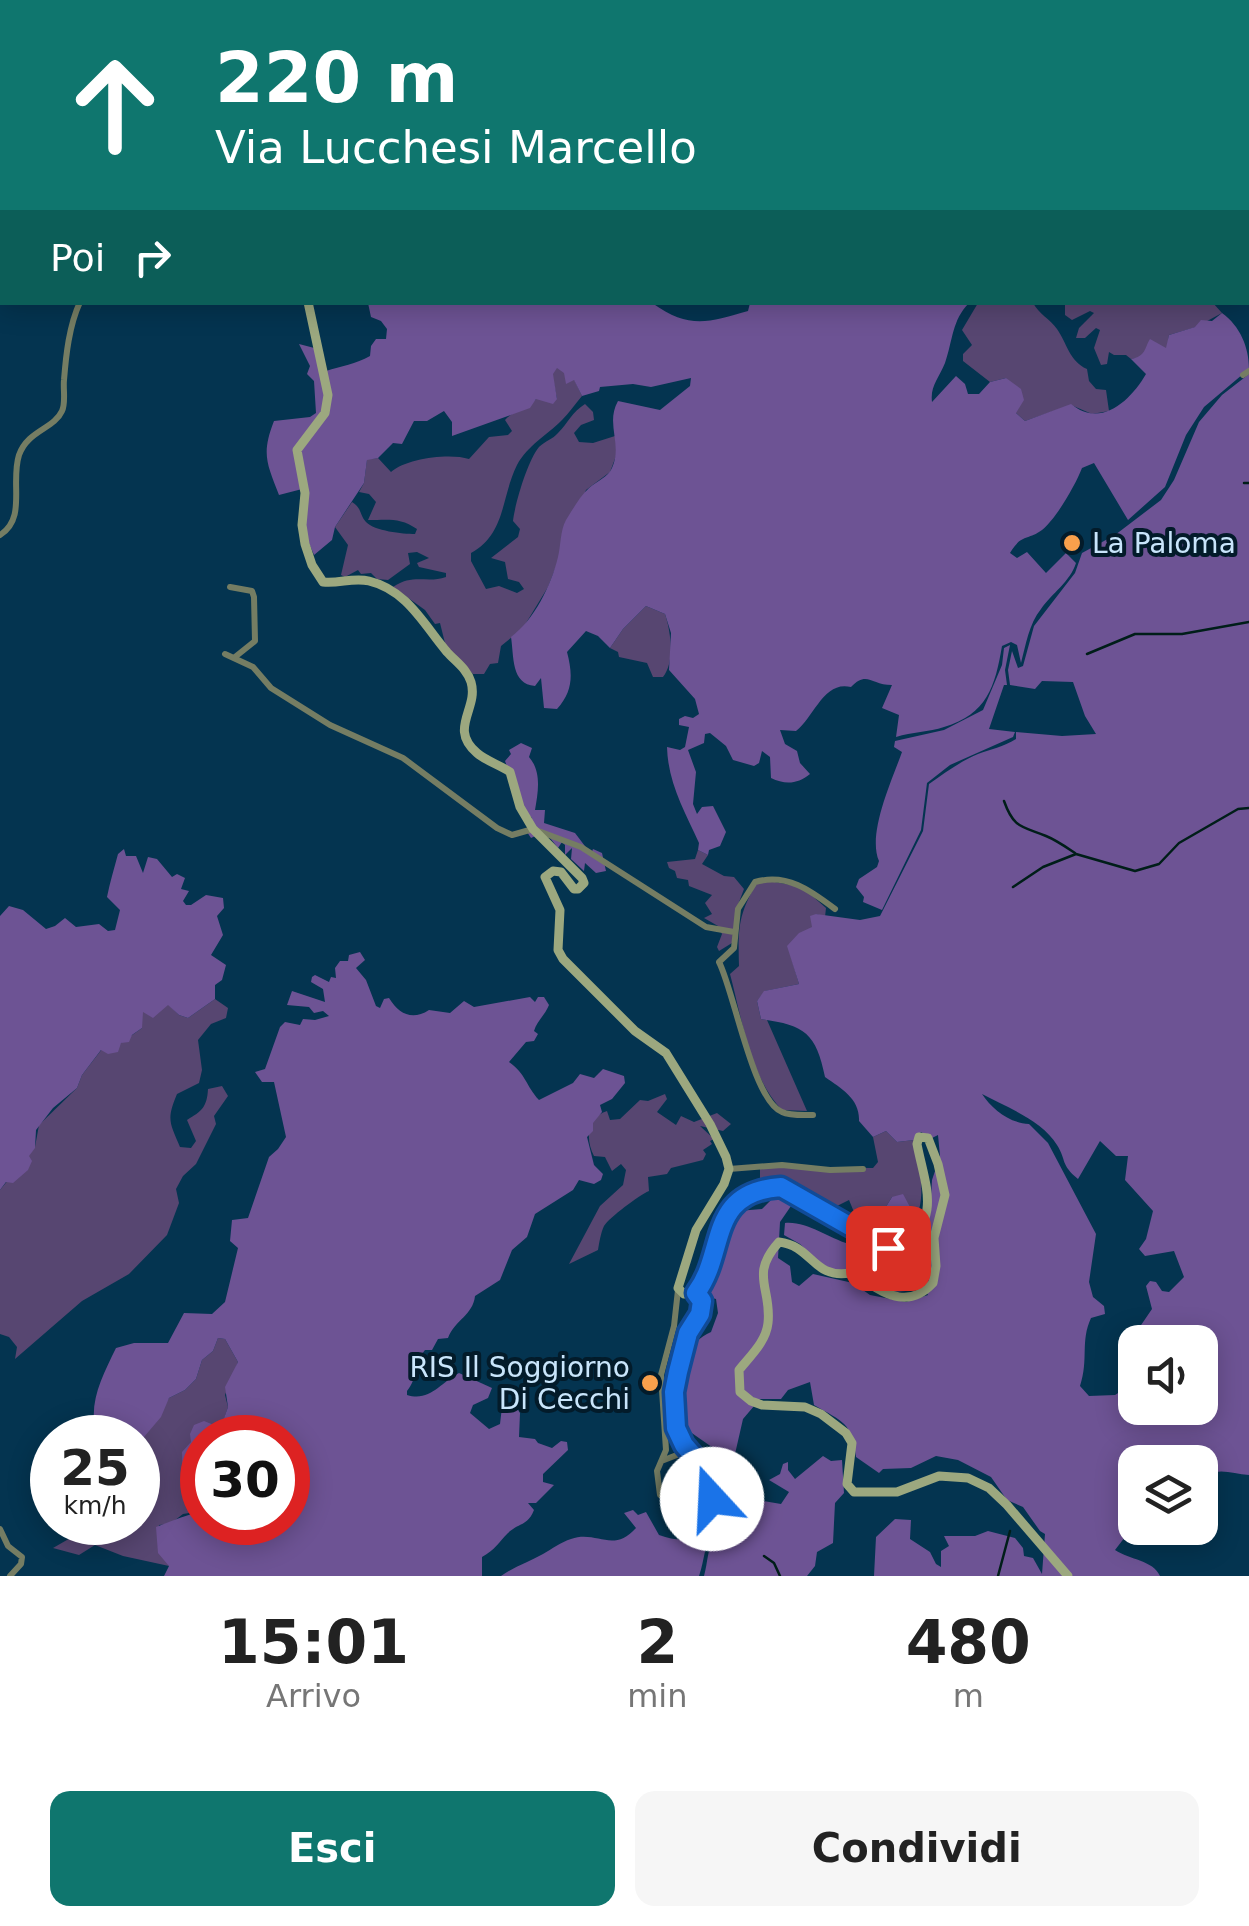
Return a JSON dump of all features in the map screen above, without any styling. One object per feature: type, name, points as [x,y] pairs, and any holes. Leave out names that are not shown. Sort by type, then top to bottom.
[{"type":"street","points":[[0,534],[11,528],[16,518],[16,466],[24,443],[64,408],[64,371],[79,305]]},
{"type":"street","points":[[309,305],[328,394],[326,413],[297,450],[305,493],[302,525],[312,564],[323,582],[356,579],[379,584],[421,616],[466,672],[473,686],[463,726],[467,741],[476,752],[510,772],[520,806],[533,829],[576,870],[584,883],[574,888],[561,872],[552,870],[545,877],[560,910],[558,950],[570,968],[635,1030],[666,1053],[722,1144],[729,1169],[721,1192],[696,1230],[678,1288],[662,1375],[664,1460],[658,1471],[660,1495]]},
{"type":"street","points":[[230,587],[252,591],[254,596],[255,641],[235,657]]},
{"type":"street","points":[[225,654],[253,667],[270,688],[330,725],[403,758],[497,828],[512,834],[533,829],[581,846],[713,930],[734,932]]},
{"type":"street","points":[[814,1116],[782,1112],[764,1094],[719,962],[734,948],[734,932],[751,885],[762,880],[800,883],[835,909]]},
{"type":"street","points":[[696,1293],[720,1224],[731,1210],[766,1188],[781,1187],[880,1244],[900,1250],[911,1242],[930,1205],[917,1144],[919,1137],[928,1138],[944,1196],[934,1238],[933,1283],[916,1296],[884,1294],[850,1272],[834,1275],[820,1270],[792,1244],[780,1242],[768,1254],[762,1274],[768,1322],[763,1339],[739,1370],[740,1392],[762,1405],[805,1407],[846,1433],[852,1443],[847,1484],[854,1492],[897,1492],[939,1476],[968,1478],[988,1488],[1068,1576]]},
{"type":"street","points":[[729,1169],[782,1165],[863,1169]]},
{"type":"street","points":[[678,1288],[684,1294],[696,1293]]},
{"type":"street","points":[[696,1293],[702,1301],[700,1314],[688,1333],[674,1392],[678,1435],[719,1487],[706,1513]]},
{"type":"street","points":[[664,1460],[682,1453],[693,1454]]},
{"type":"street","points":[[0,1530],[8,1546],[22,1556],[21,1564],[10,1576]]},
{"type":"shaded area","points":[[368,305],[655,305],[677,317],[699,321],[748,311],[750,305],[967,305],[956,323],[932,402],[956,376],[965,384],[968,394],[979,394],[990,382],[1006,378],[1021,389],[1024,400],[1016,413],[1025,421],[1071,404],[1093,414],[1114,408],[1124,402],[1146,374],[1131,359],[1142,354],[1150,339],[1166,348],[1169,335],[1195,327],[1201,320],[1212,321],[1222,313],[1242,338],[1249,369],[1204,407],[1186,435],[1165,487],[1128,520],[1094,463],[1082,468],[1047,525],[1014,547],[1010,553],[1017,558],[1027,552],[1046,573],[1066,553],[1076,563],[1037,615],[1021,663],[1017,645],[1011,642],[1002,646],[992,686],[970,715],[944,727],[896,737],[899,715],[882,708],[892,685],[865,679],[851,687],[842,686],[826,694],[796,731],[780,730],[785,744],[797,751],[800,763],[810,774],[791,782],[771,778],[770,757],[762,751],[754,766],[733,760],[726,746],[710,733],[705,734],[704,743],[688,750],[696,772],[693,804],[697,814],[702,807],[713,806],[726,832],[720,846],[709,850],[708,855],[698,850],[699,843],[670,773],[667,747],[685,747],[689,727],[679,725],[679,719],[699,714],[695,699],[669,670],[671,633],[665,614],[646,606],[610,648],[586,631],[567,652],[570,682],[557,709],[544,708],[541,678],[535,686],[518,675],[511,637],[534,612],[546,591],[566,520],[586,491],[612,468],[616,451],[613,418],[618,401],[660,410],[690,386],[691,378],[651,387],[600,387],[599,391],[582,396],[574,380],[566,384],[564,373],[557,368],[553,374],[557,399],[553,404],[536,399],[530,408],[452,436],[452,422],[444,411],[427,421],[414,421],[402,444],[393,443],[378,458],[367,460],[364,483],[335,527],[332,540],[314,555],[306,536],[306,488],[279,495],[269,467],[268,442],[274,421],[316,413],[314,381],[307,374],[310,366],[299,344],[322,350],[326,371],[354,363],[370,356],[376,339],[386,339],[387,329],[371,317]]},
{"type":"shaded area","points":[[977,305],[1034,305],[1057,329],[1076,361],[1087,369],[1089,381],[1096,389],[1106,390],[1109,411],[1092,414],[1071,405],[1025,421],[1016,413],[1006,378],[990,382],[963,361],[963,354],[972,345],[962,330]]},
{"type":"shaded area","points":[[1065,305],[1215,305],[1222,313],[1169,335],[1167,349],[1148,349],[1140,358],[1131,359],[1109,352],[1107,364],[1101,365],[1094,348],[1100,330],[1096,328],[1085,338],[1076,338],[1079,328],[1094,313],[1090,311],[1072,320],[1065,315]]},
{"type":"shaded area","points":[[557,367],[574,379],[582,396],[521,458],[497,525],[491,536],[471,553],[471,561],[486,589],[499,586],[517,593],[524,589],[519,582],[508,579],[505,562],[491,558],[518,537],[520,529],[513,521],[516,504],[526,471],[539,447],[585,404],[593,412],[594,420],[574,433],[579,442],[593,443],[615,436],[619,448],[610,472],[586,490],[548,587],[523,628],[501,646],[498,663],[490,664],[484,674],[473,674],[446,647],[440,623],[435,624],[425,610],[393,587],[407,581],[439,579],[446,577],[446,573],[419,567],[417,563],[429,558],[417,552],[408,553],[410,564],[388,580],[358,570],[345,577],[341,575],[348,545],[335,527],[352,502],[370,525],[415,534],[417,529],[405,523],[368,520],[376,502],[369,494],[359,492],[367,459],[378,458],[391,472],[429,458],[469,459],[489,437],[512,431],[505,420],[512,414],[536,399],[557,399],[552,374]]},
{"type":"shaded area","points":[[1249,374],[1249,1475],[1218,1472],[1218,1445],[1118,1445],[1119,1545],[1115,1550],[1147,1563],[1160,1576],[874,1576],[876,1537],[895,1519],[911,1520],[910,1539],[930,1552],[941,1567],[941,1551],[949,1546],[944,1536],[975,1536],[988,1531],[1015,1538],[1024,1556],[1033,1558],[1042,1574],[1045,1534],[1023,1507],[1007,1500],[991,1477],[958,1460],[936,1456],[911,1468],[883,1469],[879,1473],[856,1457],[852,1436],[844,1424],[814,1405],[810,1382],[788,1390],[781,1399],[760,1399],[743,1419],[735,1454],[746,1478],[719,1452],[686,1429],[682,1389],[686,1361],[691,1349],[711,1332],[718,1313],[716,1299],[705,1296],[726,1229],[738,1211],[762,1209],[776,1195],[783,1195],[791,1206],[780,1222],[778,1258],[790,1266],[792,1282],[799,1286],[813,1274],[853,1283],[870,1295],[906,1302],[928,1295],[925,1289],[882,1289],[860,1271],[825,1269],[800,1244],[784,1235],[785,1223],[801,1225],[905,1260],[906,1248],[895,1246],[895,1226],[890,1226],[884,1210],[892,1197],[903,1194],[910,1207],[909,1225],[917,1231],[930,1213],[932,1180],[940,1156],[938,1135],[932,1138],[921,1132],[914,1140],[897,1142],[886,1131],[873,1137],[859,1121],[853,1101],[825,1077],[812,1041],[798,1028],[761,1019],[757,1001],[764,991],[799,984],[787,946],[799,933],[812,927],[810,916],[860,920],[880,916],[923,831],[929,784],[971,757],[1016,739],[1016,732],[1096,734],[1073,682],[1042,681],[1035,689],[1010,685],[1012,651],[1018,668],[1023,666],[1034,626],[1075,573],[1082,553],[1115,535],[1161,500],[1199,422],[1222,395]],"holes":[[[982,1094],[1023,1115],[1050,1136],[1078,1179],[1100,1141],[1116,1156],[1128,1156],[1125,1180],[1153,1211],[1146,1239],[1139,1249],[1145,1256],[1174,1251],[1184,1277],[1169,1292],[1150,1281],[1146,1286],[1152,1309],[1141,1325],[1218,1325],[1218,1425],[1118,1425],[1118,1393],[1089,1396],[1080,1386],[1091,1318],[1105,1314],[1104,1306],[1093,1297],[1089,1282],[1096,1234],[1048,1143],[1029,1124],[1002,1114]]]},
{"type":"shaded area","points":[[646,606],[665,614],[667,621],[670,655],[663,677],[653,677],[647,663],[619,657],[610,648]]},
{"type":"shaded area","points":[[1010,645],[1005,670],[1007,685],[989,729],[1015,732],[1013,737],[950,765],[927,783],[921,830],[882,910],[863,902],[864,897],[856,887],[859,879],[877,867],[879,861],[878,822],[902,752],[894,747],[895,741],[944,730],[983,710],[1002,665],[1004,648]]},
{"type":"shaded area","points":[[521,743],[532,748],[529,757],[538,782],[535,810],[545,810],[544,823],[575,833],[591,854],[593,849],[602,853],[606,871],[596,873],[585,863],[584,871],[571,859],[572,848],[565,855],[562,842],[558,848],[550,838],[540,834],[531,838],[527,832],[532,818],[523,809],[505,761],[511,754],[509,750]]},
{"type":"shaded area","points":[[124,849],[126,856],[136,856],[143,873],[148,857],[157,859],[172,877],[177,874],[185,878],[181,889],[189,891],[183,901],[186,905],[206,895],[223,898],[224,908],[217,916],[223,935],[211,955],[226,965],[222,980],[215,985],[215,999],[188,1018],[168,1005],[153,1018],[143,1012],[142,1028],[129,1042],[121,1043],[118,1052],[108,1054],[101,1050],[77,1088],[53,1108],[36,1130],[28,1170],[13,1183],[6,1182],[0,1190],[0,916],[9,906],[23,910],[46,929],[65,918],[76,927],[99,924],[108,931],[115,930],[120,910],[107,897],[118,854]]},
{"type":"shaded area","points":[[698,850],[708,855],[702,864],[734,877],[744,889],[736,910],[732,943],[719,951],[722,934],[718,926],[704,918],[712,914],[705,903],[712,895],[689,886],[688,880],[677,878],[667,862],[695,859]]},
{"type":"shaded area","points":[[769,881],[802,887],[826,908],[825,917],[816,914],[813,927],[788,946],[799,984],[765,991],[757,1001],[761,1019],[767,1020],[807,1111],[782,1110],[762,1081],[748,1046],[730,974],[739,966],[742,914],[756,884]]},
{"type":"shaded area","points":[[360,952],[365,960],[356,968],[366,980],[376,1006],[380,1008],[384,999],[389,998],[406,1014],[429,1010],[450,1013],[464,1001],[474,1007],[530,997],[535,1002],[544,997],[549,1005],[535,1027],[538,1034],[509,1062],[539,1100],[573,1083],[580,1074],[594,1078],[603,1069],[624,1076],[625,1083],[612,1099],[600,1105],[602,1112],[587,1137],[594,1165],[603,1174],[601,1180],[594,1184],[579,1180],[573,1190],[535,1214],[527,1237],[512,1250],[500,1280],[475,1296],[471,1308],[448,1338],[438,1339],[432,1350],[425,1350],[407,1391],[407,1395],[429,1394],[459,1373],[492,1388],[488,1398],[473,1405],[470,1413],[489,1429],[500,1424],[502,1407],[515,1405],[520,1413],[519,1437],[535,1439],[552,1448],[561,1441],[567,1442],[568,1450],[543,1474],[543,1482],[554,1485],[536,1503],[528,1503],[534,1510],[529,1519],[482,1557],[482,1576],[164,1576],[169,1566],[158,1553],[160,1525],[180,1518],[180,1545],[310,1545],[310,1415],[225,1415],[225,1387],[238,1362],[225,1339],[218,1338],[213,1351],[202,1360],[196,1379],[169,1398],[160,1418],[160,1415],[94,1413],[97,1391],[116,1348],[134,1343],[168,1343],[184,1313],[212,1314],[225,1302],[238,1248],[230,1241],[232,1220],[248,1218],[269,1157],[286,1137],[274,1082],[262,1082],[255,1072],[265,1069],[285,1022],[300,1025],[303,1019],[329,1016],[323,1011],[314,1013],[309,1007],[287,1005],[292,991],[325,1002],[323,989],[311,982],[312,977],[329,982],[331,977],[336,978],[335,968],[340,961],[348,961],[349,955]]},
{"type":"shaded area","points":[[215,999],[228,1008],[226,1018],[211,1024],[198,1040],[202,1070],[199,1083],[177,1094],[171,1110],[172,1127],[180,1147],[191,1148],[196,1141],[187,1120],[203,1108],[208,1089],[222,1086],[228,1096],[214,1116],[216,1124],[196,1164],[176,1189],[179,1203],[167,1235],[129,1274],[82,1301],[15,1359],[17,1347],[9,1337],[0,1334],[0,1190],[35,1147],[39,1125],[77,1088],[102,1049],[121,1043],[142,1028],[142,1012],[168,1004],[188,1018]]},
{"type":"shaded area","points":[[665,1094],[667,1099],[657,1112],[676,1125],[681,1116],[694,1122],[717,1113],[731,1124],[723,1131],[700,1126],[714,1139],[703,1150],[703,1160],[648,1177],[649,1191],[607,1222],[598,1250],[569,1264],[600,1206],[623,1185],[626,1170],[621,1164],[612,1171],[605,1157],[594,1156],[589,1143],[592,1123],[607,1111],[610,1120],[620,1119],[640,1100]]},
{"type":"shaded area","points":[[886,1131],[897,1142],[914,1140],[921,1195],[912,1228],[910,1207],[892,1197],[881,1215],[875,1215],[854,1212],[849,1200],[837,1206],[794,1181],[760,1186],[760,1167],[873,1168],[878,1162],[873,1137]]},
{"type":"shaded area","points":[[218,1338],[225,1339],[238,1362],[225,1395],[228,1407],[225,1415],[180,1415],[180,1516],[170,1524],[160,1525],[158,1415],[169,1398],[196,1379],[202,1360],[213,1351]]},
{"type":"shaded area","points":[[823,1456],[831,1461],[842,1460],[844,1493],[835,1503],[833,1543],[817,1552],[815,1566],[807,1576],[704,1576],[712,1541],[745,1498],[781,1504],[789,1492],[769,1480],[780,1474],[783,1464],[788,1462],[788,1470],[795,1479]]},
{"type":"shaded area","points":[[743,1497],[711,1534],[699,1576],[501,1576],[571,1539],[612,1541],[628,1536],[636,1528],[624,1513],[633,1510],[638,1515],[646,1512],[659,1535],[687,1539],[706,1530]]},
{"type":"shaded area","points":[[160,1543],[169,1566],[95,1545]]},
{"type":"shaded area","points":[[58,1545],[95,1545],[79,1555],[53,1548]]},
{"type":"waterway","points":[[1244,483],[1249,483]]},
{"type":"waterway","points":[[1087,654],[1135,634],[1182,634],[1249,622]]},
{"type":"waterway","points":[[1004,801],[1011,817],[1020,825],[1075,853]]},
{"type":"waterway","points":[[1013,887],[1043,867],[1076,854],[1135,871],[1159,864],[1179,843],[1238,809],[1249,808]]},
{"type":"waterway","points":[[998,1576],[1010,1531]]},
{"type":"waterway","points":[[764,1556],[774,1563],[780,1576]]},
{"type":"place","name":"La Paloma","points":[[1072,543]]},
{"type":"place","name":"RIS Il Soggiorno Di Cecchi","points":[[650,1383]]},
{"type":"route","points":[[712,1499],[718,1484],[678,1435],[674,1392],[688,1333],[700,1314],[702,1301],[696,1293],[720,1224],[747,1197],[766,1188],[781,1187],[888,1248]]}]
